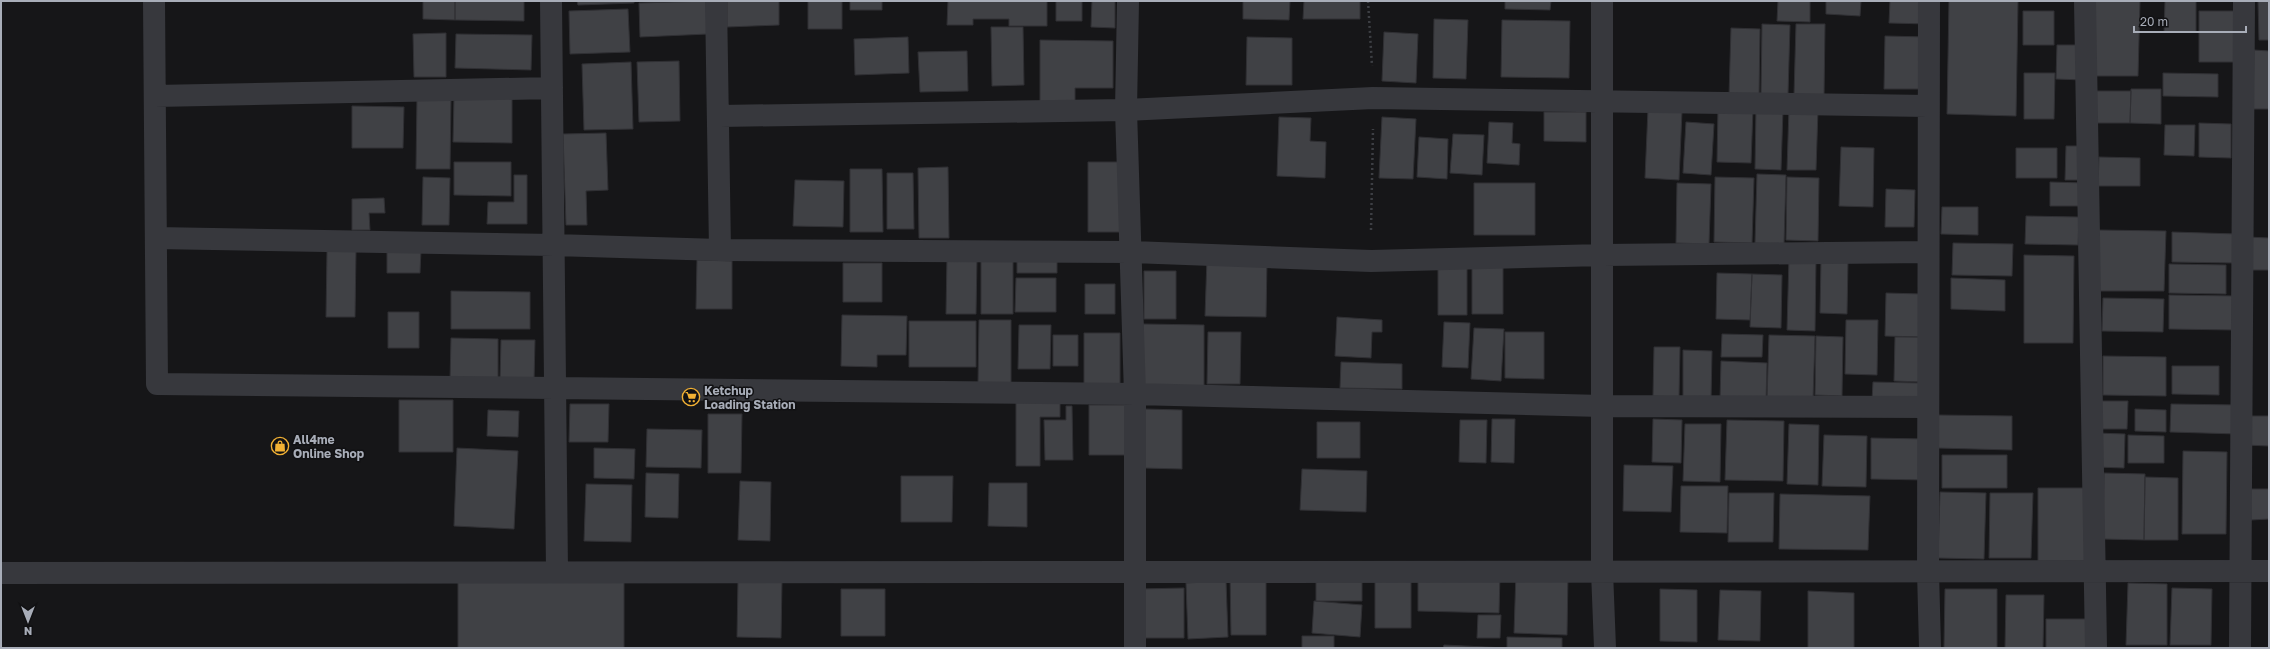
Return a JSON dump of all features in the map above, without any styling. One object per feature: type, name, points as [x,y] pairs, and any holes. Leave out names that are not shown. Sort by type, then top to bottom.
[{"type":"street","points":[[154,1],[157,384],[1135,394],[1602,406],[1928,407]]},
{"type":"street","points":[[551,1],[557,572]]},
{"type":"street","points":[[716,1],[720,116],[720,250]]},
{"type":"street","points":[[1128,1],[1126,110],[1132,252],[1135,394],[1135,648]]},
{"type":"street","points":[[1602,1],[1602,571],[1605,648]]},
{"type":"street","points":[[1929,1],[1928,571],[1930,648]]},
{"type":"street","points":[[2084,1],[2096,571],[2096,648]]},
{"type":"street","points":[[2240,648],[2244,1]]},
{"type":"street","points":[[155,96],[552,88]]},
{"type":"street","points":[[720,116],[1126,110],[1373,98],[1602,100],[1928,106]]},
{"type":"street","points":[[156,238],[554,245],[720,250],[1132,252],[1371,261],[1602,255],[1928,252]]},
{"type":"street","points":[[1,573],[2269,571]]},
{"type":"building","points":[[423,1],[455,1],[455,20],[423,19]]},
{"type":"building","points":[[455,1],[524,1],[524,21],[455,20]]},
{"type":"building","points":[[577,1],[634,1],[634,3],[578,5]]},
{"type":"building","points":[[708,1],[708,34],[640,37],[639,3]]},
{"type":"building","points":[[727,1],[779,1],[779,25],[727,27]]},
{"type":"building","points":[[808,1],[842,1],[842,29],[808,29]]},
{"type":"building","points":[[850,1],[882,1],[882,10],[850,10]]},
{"type":"building","points":[[948,1],[1047,1],[1047,26],[1009,26],[1009,19],[973,19],[973,25],[947,25]]},
{"type":"building","points":[[1056,1],[1082,1],[1082,21],[1056,21]]},
{"type":"building","points":[[1092,1],[1115,1],[1115,28],[1091,27]]},
{"type":"building","points":[[1243,1],[1290,1],[1289,20],[1243,19]]},
{"type":"building","points":[[1304,1],[1360,1],[1360,19],[1303,19]]},
{"type":"building","points":[[1505,1],[1551,1],[1550,10],[1505,9]]},
{"type":"building","points":[[1778,1],[1810,1],[1810,22],[1777,21]]},
{"type":"building","points":[[1826,1],[1861,1],[1860,16],[1826,14]]},
{"type":"building","points":[[1890,1],[1928,1],[1928,24],[1889,23]]},
{"type":"building","points":[[1949,1],[2018,1],[2016,116],[1947,114]]},
{"type":"building","points":[[2092,1],[2140,1],[2138,76],[2091,76]]},
{"type":"building","points":[[2165,1],[2196,1],[2196,32],[2164,32]]},
{"type":"building","points":[[2258,1],[2269,1],[2269,40],[2259,40]]},
{"type":"building","points":[[628,9],[630,52],[570,54],[569,11]]},
{"type":"building","points":[[2023,11],[2054,11],[2054,45],[2023,45]]},
{"type":"building","points":[[2199,11],[2241,11],[2240,62],[2199,62]]},
{"type":"building","points":[[1434,19],[1468,20],[1466,79],[1433,78]]},
{"type":"building","points":[[1502,20],[1570,21],[1569,78],[1501,77]]},
{"type":"building","points":[[1762,24],[1790,25],[1788,94],[1761,94]]},
{"type":"building","points":[[1796,24],[1825,24],[1824,96],[1794,95]]},
{"type":"building","points":[[991,27],[1023,27],[1024,85],[992,86]]},
{"type":"building","points":[[1731,28],[1760,29],[1759,97],[1729,96]]},
{"type":"building","points":[[1384,32],[1418,34],[1416,83],[1382,81]]},
{"type":"building","points":[[446,33],[446,77],[414,77],[413,34]]},
{"type":"building","points":[[456,34],[532,35],[531,70],[455,68]]},
{"type":"building","points":[[1885,36],[1927,37],[1926,89],[1884,89]]},
{"type":"building","points":[[908,37],[909,73],[855,75],[854,39]]},
{"type":"building","points":[[1247,37],[1292,38],[1292,85],[1246,85]]},
{"type":"building","points":[[1040,40],[1113,41],[1113,88],[1075,88],[1075,106],[1040,106]]},
{"type":"building","points":[[2057,45],[2084,45],[2083,80],[2056,79]]},
{"type":"building","points":[[2254,50],[2269,51],[2269,109],[2253,109]]},
{"type":"building","points":[[967,51],[968,91],[920,92],[918,52]]},
{"type":"building","points":[[679,61],[680,121],[639,122],[637,62]]},
{"type":"building","points":[[631,62],[633,129],[584,130],[582,64]]},
{"type":"building","points":[[2024,73],[2055,73],[2054,119],[2024,119]]},
{"type":"building","points":[[2163,73],[2218,74],[2218,97],[2163,96]]},
{"type":"building","points":[[2131,89],[2161,89],[2161,124],[2130,123]]},
{"type":"building","points":[[2096,91],[2131,91],[2130,123],[2096,123]]},
{"type":"building","points":[[417,97],[451,98],[450,169],[416,169]]},
{"type":"building","points":[[454,97],[512,98],[512,143],[453,142]]},
{"type":"building","points":[[352,106],[404,107],[403,148],[352,148]]},
{"type":"building","points":[[1718,107],[1753,108],[1751,163],[1717,162]]},
{"type":"building","points":[[1756,108],[1783,109],[1781,170],[1755,169]]},
{"type":"building","points":[[1789,108],[1818,109],[1816,170],[1787,170]]},
{"type":"building","points":[[1648,109],[1682,111],[1679,180],[1645,178]]},
{"type":"building","points":[[1544,112],[1586,112],[1586,142],[1544,141]]},
{"type":"building","points":[[1279,117],[1311,118],[1310,141],[1326,142],[1325,178],[1277,176]]},
{"type":"building","points":[[1382,117],[1416,119],[1413,179],[1379,178]]},
{"type":"building","points":[[1489,122],[1513,123],[1512,143],[1520,144],[1519,165],[1487,163]]},
{"type":"building","points":[[1686,122],[1714,124],[1711,175],[1683,173]]},
{"type":"building","points":[[2199,123],[2231,124],[2231,158],[2199,157]]},
{"type":"building","points":[[2165,125],[2195,125],[2194,156],[2164,155]]},
{"type":"building","points":[[606,133],[608,190],[586,191],[587,225],[566,225],[563,134]]},
{"type":"building","points":[[1453,134],[1484,135],[1482,175],[1450,173]]},
{"type":"building","points":[[1419,137],[1448,139],[1447,179],[1417,177]]},
{"type":"building","points":[[2066,146],[2086,146],[2085,180],[2065,180]]},
{"type":"building","points":[[1841,147],[1874,148],[1873,207],[1839,206]]},
{"type":"building","points":[[2016,148],[2057,148],[2057,178],[2016,178]]},
{"type":"building","points":[[2099,157],[2140,158],[2140,186],[2098,186]]},
{"type":"building","points":[[454,162],[511,162],[511,196],[454,195]]},
{"type":"building","points":[[1088,162],[1124,162],[1124,232],[1088,232]]},
{"type":"building","points":[[948,167],[949,238],[919,238],[918,168]]},
{"type":"building","points":[[850,169],[882,169],[883,232],[850,232]]},
{"type":"building","points":[[887,173],[913,173],[914,229],[887,229]]},
{"type":"building","points":[[1757,174],[1786,175],[1784,244],[1755,243]]},
{"type":"building","points":[[514,175],[527,175],[527,224],[487,224],[488,202],[514,202]]},
{"type":"building","points":[[423,177],[450,178],[449,225],[422,225]]},
{"type":"building","points":[[1715,177],[1754,178],[1752,243],[1714,242]]},
{"type":"building","points":[[1787,177],[1819,178],[1818,241],[1786,240]]},
{"type":"building","points":[[795,180],[844,181],[843,227],[793,226]]},
{"type":"building","points":[[2050,182],[2085,183],[2085,206],[2050,206]]},
{"type":"building","points":[[1474,183],[1535,183],[1535,235],[1474,235]]},
{"type":"building","points":[[1677,183],[1711,184],[1709,244],[1676,243]]},
{"type":"building","points":[[1886,189],[1915,190],[1914,227],[1885,227]]},
{"type":"building","points":[[384,198],[385,213],[369,213],[370,230],[352,230],[352,199]]},
{"type":"building","points":[[1942,207],[1978,207],[1978,235],[1941,234]]},
{"type":"building","points":[[2026,216],[2079,217],[2078,245],[2025,244]]},
{"type":"building","points":[[2098,230],[2166,231],[2164,291],[2097,291]]},
{"type":"building","points":[[2172,232],[2237,234],[2236,263],[2172,262]]},
{"type":"building","points":[[2247,237],[2269,238],[2269,270],[2247,270]]},
{"type":"building","points":[[1953,243],[2013,244],[2012,276],[1952,275]]},
{"type":"building","points":[[387,250],[421,250],[420,273],[387,273]]},
{"type":"building","points":[[327,251],[356,251],[355,317],[326,317]]},
{"type":"building","points":[[2024,255],[2074,256],[2073,343],[2024,343]]},
{"type":"building","points":[[947,257],[977,257],[976,314],[946,314]]},
{"type":"building","points":[[1789,257],[1816,258],[1815,331],[1787,330]]},
{"type":"building","points":[[981,258],[1013,258],[1013,314],[981,314]]},
{"type":"building","points":[[1017,258],[1057,258],[1057,273],[1017,273]]},
{"type":"building","points":[[1207,258],[1267,260],[1266,317],[1205,316]]},
{"type":"building","points":[[697,260],[732,261],[732,309],[696,309]]},
{"type":"building","points":[[1438,260],[1467,260],[1467,315],[1438,315]]},
{"type":"building","points":[[1821,260],[1848,260],[1847,314],[1820,313]]},
{"type":"building","points":[[1472,262],[1503,262],[1503,314],[1472,314]]},
{"type":"building","points":[[843,263],[882,263],[882,302],[843,302]]},
{"type":"building","points":[[2169,264],[2226,265],[2226,294],[2169,293]]},
{"type":"building","points":[[1144,271],[1176,271],[1176,319],[1144,319]]},
{"type":"building","points":[[1717,273],[1752,274],[1750,320],[1716,319]]},
{"type":"building","points":[[1752,274],[1782,275],[1781,328],[1750,327]]},
{"type":"building","points":[[1016,278],[1056,278],[1056,312],[1015,312]]},
{"type":"building","points":[[1951,278],[2005,280],[2005,311],[1951,309]]},
{"type":"building","points":[[1085,284],[1115,284],[1115,314],[1085,314]]},
{"type":"building","points":[[451,291],[530,292],[530,329],[451,329]]},
{"type":"building","points":[[1886,293],[1921,294],[1920,337],[1885,336]]},
{"type":"building","points":[[2169,295],[2235,296],[2234,330],[2169,329]]},
{"type":"building","points":[[2103,298],[2164,299],[2163,332],[2102,331]]},
{"type":"building","points":[[388,312],[419,312],[419,348],[388,348]]},
{"type":"building","points":[[842,315],[907,316],[906,355],[877,355],[877,367],[841,366]]},
{"type":"building","points":[[1337,317],[1382,320],[1382,332],[1372,332],[1371,358],[1335,356]]},
{"type":"building","points":[[979,320],[1011,320],[1011,384],[978,384]]},
{"type":"building","points":[[1846,320],[1878,320],[1877,375],[1845,374]]},
{"type":"building","points":[[909,321],[976,321],[976,367],[909,367]]},
{"type":"building","points":[[1444,322],[1470,323],[1468,368],[1442,367]]},
{"type":"building","points":[[1143,324],[1204,325],[1204,390],[1141,389]]},
{"type":"building","points":[[1019,325],[1051,325],[1050,369],[1018,369]]},
{"type":"building","points":[[1474,328],[1504,329],[1501,381],[1471,379]]},
{"type":"building","points":[[1208,332],[1241,332],[1240,384],[1207,384]]},
{"type":"building","points":[[1505,332],[1544,332],[1544,379],[1505,378]]},
{"type":"building","points":[[1084,333],[1120,333],[1120,386],[1084,386]]},
{"type":"building","points":[[1722,334],[1763,335],[1762,357],[1721,357]]},
{"type":"building","points":[[1053,335],[1078,335],[1078,366],[1053,366]]},
{"type":"building","points":[[1769,335],[1815,336],[1813,400],[1767,399]]},
{"type":"building","points":[[1816,336],[1843,337],[1842,396],[1815,395]]},
{"type":"building","points":[[1895,337],[1922,337],[1921,382],[1894,381]]},
{"type":"building","points":[[451,338],[498,339],[498,382],[450,381]]},
{"type":"building","points":[[501,340],[535,340],[534,381],[500,381]]},
{"type":"building","points":[[1654,347],[1680,347],[1679,397],[1653,396]]},
{"type":"building","points":[[1683,350],[1712,351],[1711,400],[1683,399]]},
{"type":"building","points":[[2103,356],[2166,357],[2166,396],[2103,395]]},
{"type":"building","points":[[1721,361],[1767,363],[1766,401],[1720,400]]},
{"type":"building","points":[[1341,362],[1402,364],[1402,389],[1340,388]]},
{"type":"building","points":[[2172,366],[2219,366],[2219,395],[2172,394]]},
{"type":"building","points":[[1873,382],[1919,383],[1919,402],[1872,401]]},
{"type":"building","points":[[1016,398],[1060,398],[1060,417],[1040,417],[1040,466],[1016,466]]},
{"type":"building","points":[[399,400],[453,400],[453,452],[399,452]]},
{"type":"building","points":[[2097,401],[2128,401],[2127,429],[2097,429]]},
{"type":"building","points":[[570,404],[609,404],[608,442],[569,442]]},
{"type":"building","points":[[2171,404],[2238,405],[2238,434],[2170,432]]},
{"type":"building","points":[[1089,405],[1125,405],[1125,455],[1089,455]]},
{"type":"building","points":[[1066,406],[1072,406],[1073,460],[1045,460],[1044,420],[1066,420]]},
{"type":"building","points":[[1145,409],[1182,410],[1182,469],[1144,468]]},
{"type":"building","points":[[2135,409],[2166,410],[2166,432],[2135,431]]},
{"type":"building","points":[[488,410],[519,411],[518,437],[487,436]]},
{"type":"building","points":[[708,414],[742,414],[741,473],[708,473]]},
{"type":"building","points":[[1937,415],[2012,416],[2012,450],[1937,448]]},
{"type":"building","points":[[2245,416],[2269,416],[2269,446],[2245,445]]},
{"type":"building","points":[[1492,419],[1515,419],[1514,463],[1491,462]]},
{"type":"building","points":[[1653,419],[1682,420],[1681,463],[1652,462]]},
{"type":"building","points":[[1460,420],[1487,420],[1486,463],[1459,462]]},
{"type":"building","points":[[1727,420],[1784,421],[1783,481],[1725,480]]},
{"type":"building","points":[[1317,422],[1360,422],[1360,458],[1317,458]]},
{"type":"building","points":[[1685,424],[1721,424],[1720,482],[1683,481]]},
{"type":"building","points":[[1789,424],[1819,425],[1818,485],[1787,484]]},
{"type":"building","points":[[647,429],[702,430],[701,468],[646,467]]},
{"type":"building","points":[[2096,433],[2125,434],[2124,468],[2096,467]]},
{"type":"building","points":[[1824,435],[1867,436],[1866,487],[1822,486]]},
{"type":"building","points":[[2128,435],[2164,436],[2164,463],[2128,463]]},
{"type":"building","points":[[1871,438],[1925,439],[1925,480],[1871,479]]},
{"type":"building","points":[[457,448],[518,451],[514,529],[454,526]]},
{"type":"building","points":[[594,448],[635,449],[634,479],[594,478]]},
{"type":"building","points":[[2183,451],[2227,452],[2226,534],[2182,534]]},
{"type":"building","points":[[1942,455],[2007,455],[2007,488],[1942,488]]},
{"type":"building","points":[[1624,465],[1673,466],[1671,512],[1623,511]]},
{"type":"building","points":[[1302,469],[1367,471],[1366,512],[1300,510]]},
{"type":"building","points":[[646,473],[679,474],[678,518],[645,517]]},
{"type":"building","points":[[2104,473],[2145,474],[2144,540],[2103,539]]},
{"type":"building","points":[[901,476],[953,476],[952,522],[901,522]]},
{"type":"building","points":[[2145,477],[2178,478],[2178,540],[2144,540]]},
{"type":"building","points":[[740,481],[771,482],[770,541],[738,540]]},
{"type":"building","points":[[989,483],[1027,483],[1027,527],[988,526]]},
{"type":"building","points":[[586,484],[632,485],[631,542],[584,541]]},
{"type":"building","points":[[1681,486],[1728,486],[1727,533],[1680,532]]},
{"type":"building","points":[[2038,488],[2085,488],[2085,561],[2038,561]]},
{"type":"building","points":[[2250,489],[2269,489],[2269,519],[2251,520]]},
{"type":"building","points":[[1940,492],[1986,493],[1984,559],[1938,558]]},
{"type":"building","points":[[1729,493],[1774,493],[1773,542],[1728,542]]},
{"type":"building","points":[[1990,493],[2033,493],[2031,558],[1989,558]]},
{"type":"building","points":[[1780,494],[1870,496],[1868,550],[1779,549]]},
{"type":"building","points":[[1516,572],[1568,573],[1567,635],[1514,633]]},
{"type":"building","points":[[1230,573],[1266,573],[1266,635],[1231,635]]},
{"type":"building","points":[[1316,573],[1362,573],[1362,601],[1316,601]]},
{"type":"building","points":[[1375,573],[1411,573],[1411,628],[1375,628]]},
{"type":"building","points":[[1418,573],[1500,574],[1499,613],[1418,611]]},
{"type":"building","points":[[624,575],[624,648],[458,648],[458,576]]},
{"type":"building","points":[[738,580],[782,581],[781,638],[737,637]]},
{"type":"building","points":[[1226,581],[1228,637],[1188,639],[1186,583]]},
{"type":"building","points":[[2128,583],[2167,584],[2167,645],[2126,645]]},
{"type":"building","points":[[1184,588],[1184,638],[1139,638],[1138,589]]},
{"type":"building","points":[[2172,588],[2212,589],[2211,645],[2170,645]]},
{"type":"building","points":[[841,589],[885,589],[885,636],[841,636]]},
{"type":"building","points":[[1660,589],[1697,590],[1697,642],[1660,641]]},
{"type":"building","points":[[1945,589],[1997,589],[1997,648],[1944,648]]},
{"type":"building","points":[[1720,590],[1761,591],[1760,641],[1718,640]]},
{"type":"building","points":[[1808,591],[1854,593],[1854,648],[1808,648]]},
{"type":"building","points":[[2006,595],[2044,595],[2043,648],[2005,648]]},
{"type":"building","points":[[1314,601],[1362,605],[1360,637],[1312,633]]},
{"type":"building","points":[[1478,615],[1501,615],[1500,638],[1477,638]]},
{"type":"building","points":[[2046,619],[2093,619],[2093,648],[2046,648]]},
{"type":"building","points":[[1302,636],[1334,636],[1334,648],[1302,648]]},
{"type":"building","points":[[1507,637],[1562,638],[1562,648],[1507,648]]},
{"type":"building","points":[[1444,645],[1506,648],[1443,648]]},
{"type":"place","name":"Ketchup Loading Station","points":[[691,397]]},
{"type":"place","name":"All4me Online Shop","points":[[280,446]]}]
